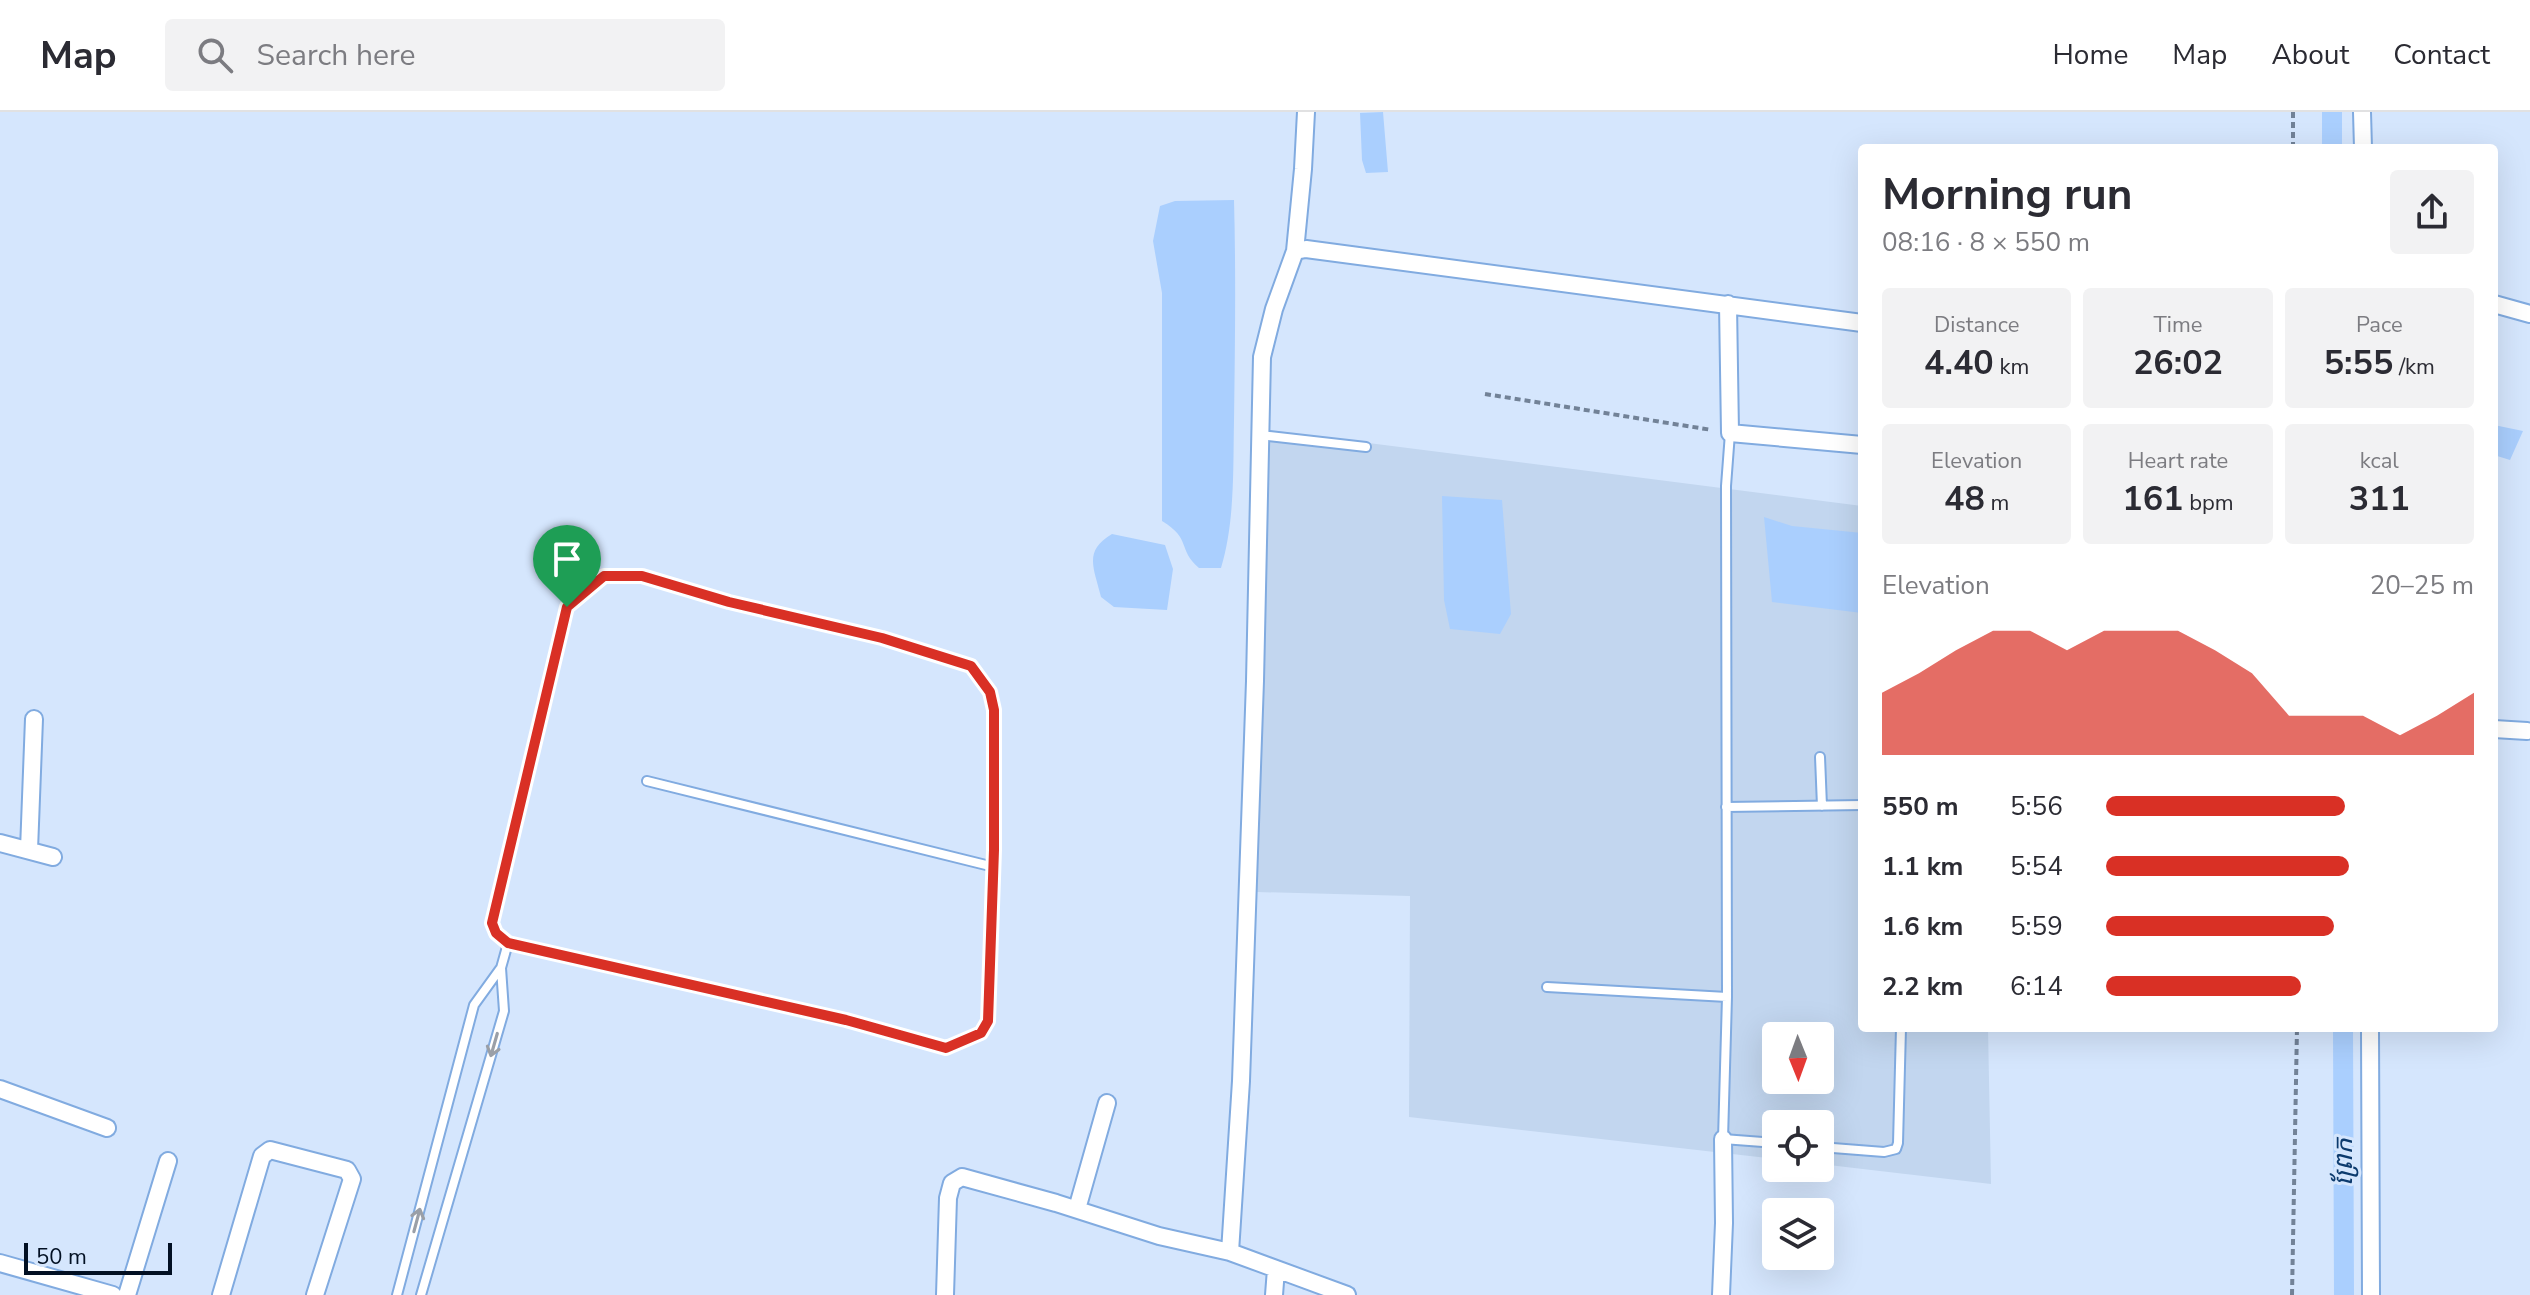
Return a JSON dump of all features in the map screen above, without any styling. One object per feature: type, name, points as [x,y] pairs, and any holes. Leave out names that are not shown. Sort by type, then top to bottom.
[{"type":"street","points":[[1230,1252],[1241,1081],[1262,357],[1274,309],[1295,251],[1306,112]]},
{"type":"street","points":[[2362,112],[2363,144]]},
{"type":"street","points":[[1295,251],[1306,249],[1858,322]]},
{"type":"street","points":[[1728,304],[1730,433],[1858,445]]},
{"type":"street","points":[[2498,305],[2530,314]]},
{"type":"street","points":[[29,850],[34,719]]},
{"type":"street","points":[[2498,729],[2527,731]]},
{"type":"street","points":[[0,843],[53,857]]},
{"type":"street","points":[[2370,1032],[2371,1295]]},
{"type":"street","points":[[0,1089],[107,1128]]},
{"type":"street","points":[[1077,1209],[1107,1103]]},
{"type":"street","points":[[1721,1295],[1723,1139]]},
{"type":"street","points":[[221,1295],[262,1156],[270,1150],[347,1170],[352,1179],[315,1295]]},
{"type":"street","points":[[127,1295],[168,1161]]},
{"type":"street","points":[[945,1295],[946,1223],[952,1183],[962,1177],[1159,1236],[1230,1252],[1347,1295]]},
{"type":"street","points":[[0,1263],[113,1295]]},
{"type":"street","points":[[1274,1295],[1276,1269]]},
{"type":"lane","points":[[1730,433],[1726,486],[1727,997],[1723,1139],[1762,1142]]},
{"type":"lane","points":[[1259,435],[1366,447]]},
{"type":"lane","points":[[604,576],[642,576],[729,602],[882,638],[971,666],[990,692],[994,710],[994,867],[988,1021],[981,1033],[946,1048],[846,1020],[508,943],[496,933],[492,923],[567,607],[604,576]]},
{"type":"lane","points":[[1820,757],[1822,806]]},
{"type":"lane","points":[[647,781],[994,867]]},
{"type":"lane","points":[[1726,807],[1858,805]]},
{"type":"lane","points":[[421,1295],[504,1011],[501,968],[508,943]]},
{"type":"lane","points":[[397,1295],[474,1005],[501,968]]},
{"type":"lane","points":[[1547,987],[1727,997]]},
{"type":"lane","points":[[1834,1148],[1884,1152],[1896,1149],[1901,1032]]},
{"type":"path","points":[[2293,112],[2293,144]]},
{"type":"path","points":[[1485,394],[1730,433]]},
{"type":"path","points":[[2292,1295],[2297,1032]]},
{"type":"shaded area","points":[[1267,430],[1858,505],[1858,1032],[1988,1032],[1991,1184],[1834,1166],[1834,1110],[1762,1110],[1762,1157],[1409,1117],[1410,896],[1257,892]]},
{"type":"water","points":[[1383,112],[1388,172],[1366,173],[1362,160],[1360,113]]},
{"type":"water","points":[[1234,200],[1231,514],[1221,568],[1199,568],[1177,533],[1162,521],[1162,293],[1153,241],[1160,206],[1175,201]]},
{"type":"water","points":[[2498,426],[2523,431],[2510,460],[2498,456]]},
{"type":"water","points":[[1442,496],[1502,500],[1511,614],[1500,634],[1450,629],[1444,600]]},
{"type":"water","points":[[1764,517],[1792,526],[1858,533],[1858,613],[1772,602]]},
{"type":"water","points":[[1112,534],[1165,545],[1173,569],[1167,610],[1114,607],[1101,597],[1094,569],[1094,554],[1103,540]]},
{"type":"waterway","name":"ព្រែក","points":[[2332,112],[2332,144]]},
{"type":"waterway","name":"ព្រែក","points":[[2343,1032],[2344,1295]]},
{"type":"route","points":[[604,576],[642,576],[729,602],[882,638],[971,666],[982,677],[994,710],[995,762],[988,1021],[981,1033],[946,1048],[846,1020],[615,966],[550,954],[508,943],[496,933],[492,923],[567,607],[604,576]]}]
